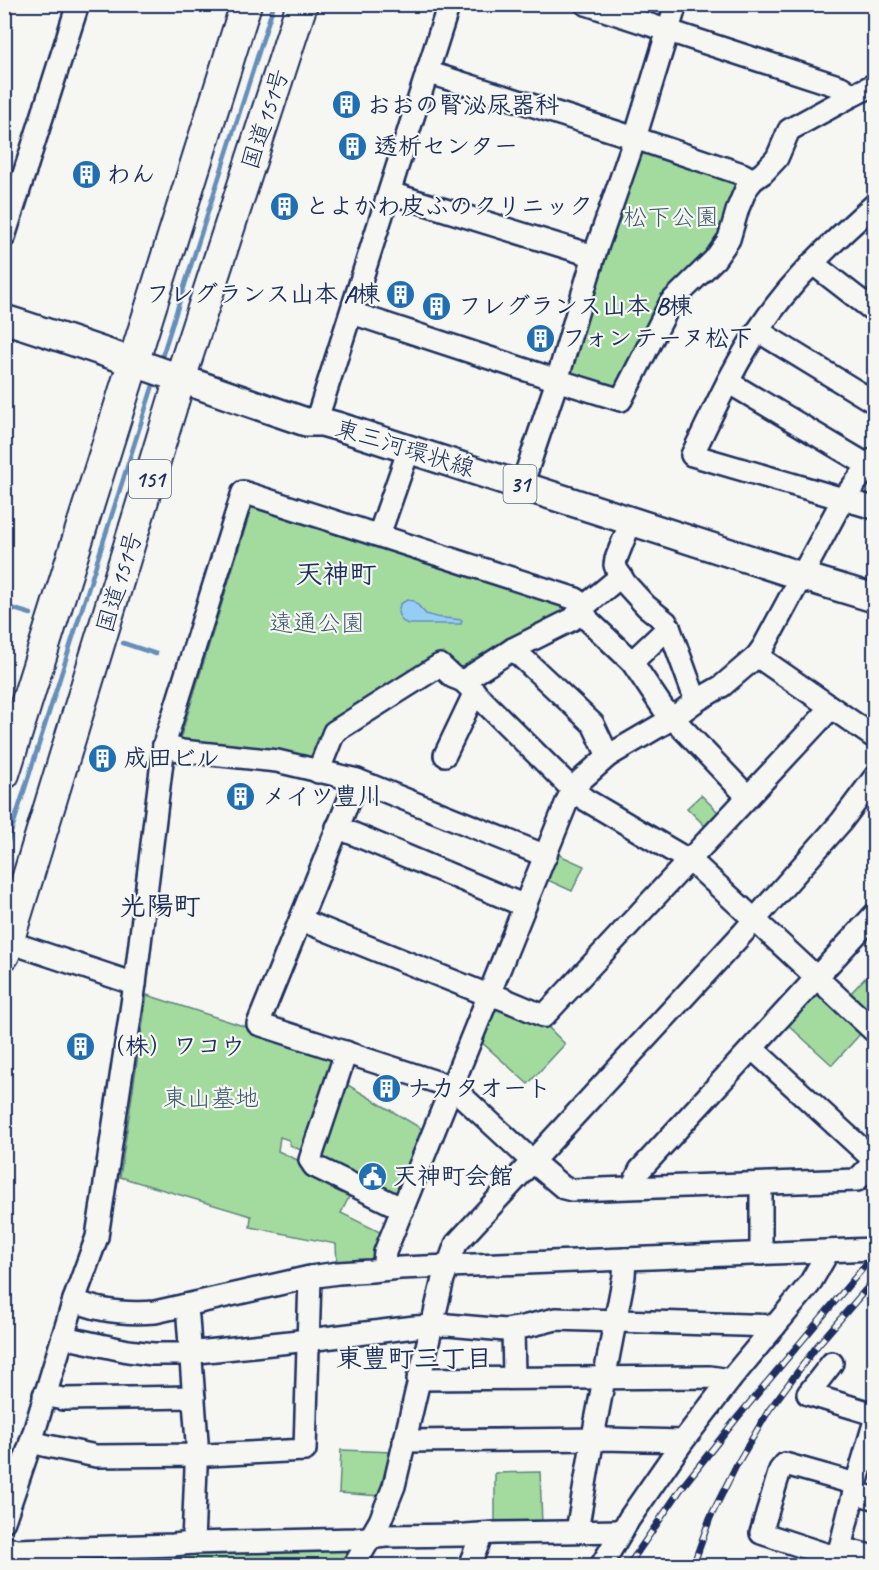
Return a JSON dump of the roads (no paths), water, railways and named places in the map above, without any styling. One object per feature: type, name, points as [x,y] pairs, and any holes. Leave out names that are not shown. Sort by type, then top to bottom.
[{"type":"highway","name":"国道151号","points":[[7,949],[157,371],[246,4]]},
{"type":"highway","name":"国道151号","points":[[4,774],[157,371],[302,4]]},
{"type":"main road","name":"東三河環状線","points":[[4,319],[96,348],[306,422],[322,422],[340,427],[874,598]]},
{"type":"street","points":[[4,237],[78,4]]},
{"type":"street","points":[[316,422],[449,4]]},
{"type":"street","points":[[586,4],[841,87],[853,95]]},
{"type":"street","points":[[522,485],[557,380],[594,256],[635,138],[676,4]]},
{"type":"street","points":[[427,72],[635,138],[742,174],[753,180]]},
{"type":"street","points":[[352,314],[621,400],[671,302],[715,259],[729,239],[746,189],[777,158],[789,130],[874,85]]},
{"type":"street","points":[[390,193],[594,256]]},
{"type":"street","points":[[874,205],[836,238],[781,298],[758,331],[728,382],[692,455],[874,507]]},
{"type":"street","points":[[813,263],[874,311]]},
{"type":"street","points":[[758,331],[874,402]]},
{"type":"street","points":[[383,1269],[385,1252],[568,800],[581,780],[608,756],[722,686],[757,656],[843,499],[872,463],[728,382]]},
{"type":"street","points":[[379,535],[409,449]]},
{"type":"street","points":[[4,1521],[31,1442],[74,1300],[97,1237],[135,984],[164,745],[243,492],[576,599],[589,621],[632,662],[663,708],[748,797]]},
{"type":"street","points":[[631,521],[615,565],[626,584],[669,627],[696,701]]},
{"type":"street","points":[[445,755],[469,687],[513,649],[573,619],[581,609],[621,576]]},
{"type":"street","points":[[632,662],[669,627]]},
{"type":"street","points":[[513,649],[593,724],[608,756]]},
{"type":"street","points":[[757,656],[874,737]]},
{"type":"street","points":[[318,772],[334,732],[440,665],[469,687],[574,791],[700,869],[874,1031]]},
{"type":"street","points":[[301,920],[544,1017],[831,708]]},
{"type":"street","points":[[164,745],[182,751],[277,761],[357,780],[546,856]]},
{"type":"street","points":[[354,1566],[372,1538],[394,1486],[418,1379],[447,1267],[456,1244],[754,920],[841,822],[874,778]]},
{"type":"street","points":[[357,780],[258,1024],[452,1087],[532,1161],[564,1188],[572,1191],[857,1180],[874,1161],[753,1049]]},
{"type":"street","points":[[337,828],[525,906]]},
{"type":"street","points":[[632,1187],[640,1170],[818,979],[874,915]]},
{"type":"street","points":[[7,949],[135,984]]},
{"type":"street","points":[[346,1052],[310,1160],[314,1166],[403,1209]]},
{"type":"street","points":[[761,1185],[761,1254]]},
{"type":"street","points":[[74,1300],[93,1308],[116,1312],[155,1312],[310,1277],[383,1269],[874,1249]]},
{"type":"street","points":[[601,1566],[683,1441],[808,1285],[828,1252]]},
{"type":"street","points":[[577,1531],[624,1276],[625,1259]]},
{"type":"street","points":[[31,1442],[96,1456],[197,1455],[305,1450],[310,1277]]},
{"type":"street","points":[[178,1551],[197,1455],[186,1305]]},
{"type":"street","points":[[63,1337],[153,1354],[190,1353],[415,1327],[448,1325],[505,1330],[556,1318],[775,1326]]},
{"type":"street","points":[[513,1329],[514,1377]]},
{"type":"street","points":[[832,1363],[808,1394],[874,1414]]},
{"type":"street","points":[[418,1379],[710,1377],[730,1380]]},
{"type":"street","points":[[44,1395],[63,1399],[194,1397]]},
{"type":"street","points":[[836,1556],[874,1424]]},
{"type":"street","points":[[404,1441],[683,1441]]},
{"type":"street","points":[[874,1498],[785,1464],[780,1470],[761,1533],[825,1554],[874,1557]]},
{"type":"street","points":[[4,1548],[178,1551],[387,1536],[622,1531]]},
{"type":"street","points":[[469,1566],[482,1534]]},
{"type":"water","points":[[407,600],[414,601],[426,614],[462,620],[461,624],[408,624],[402,621],[398,613],[400,604]]},
{"type":"waterway","points":[[160,363],[274,4]]},
{"type":"waterway","points":[[4,854],[155,379]]},
{"type":"waterway","points":[[4,606],[31,614]]},
{"type":"waterway","points":[[123,643],[156,654]]},
{"type":"railway","points":[[628,1566],[683,1486],[874,1255]]},
{"type":"railway","points":[[693,1566],[710,1518],[736,1466],[769,1410],[817,1346],[874,1280]]},
{"type":"place","name":"おおの腎泌尿器科","points":[[346,105]]},
{"type":"place","name":"透析センター","points":[[353,146]]},
{"type":"place","name":"わん","points":[[86,174]]},
{"type":"place","name":"とよかわ皮ふのクリニック","points":[[284,206]]},
{"type":"place","name":"フレグランス山本 A棟","points":[[401,294]]},
{"type":"place","name":"フレグランス山本 B棟","points":[[437,306]]},
{"type":"place","name":"フォンテーヌ松下","points":[[541,338]]},
{"type":"place","name":"成田ビル","points":[[103,758]]},
{"type":"place","name":"メイツ豊川","points":[[241,796]]},
{"type":"place","name":"（株）ワコウ","points":[[80,1046]]},
{"type":"place","name":"ナカタオート","points":[[386,1088]]},
{"type":"place","name":"天神町会館","points":[[372,1176]]},
{"type":"district","name":"天神町","points":[[336,574]]},
{"type":"district","name":"光陽町","points":[[160,906]]},
{"type":"district","name":"東豊町三丁目","points":[[414,1358]]},
{"type":"park label","name":"松下公園","points":[[671,217]]},
{"type":"park label","name":"遠通公園","points":[[317,623]]},
{"type":"park label","name":"東山墓地","points":[[211,1098]]}]
